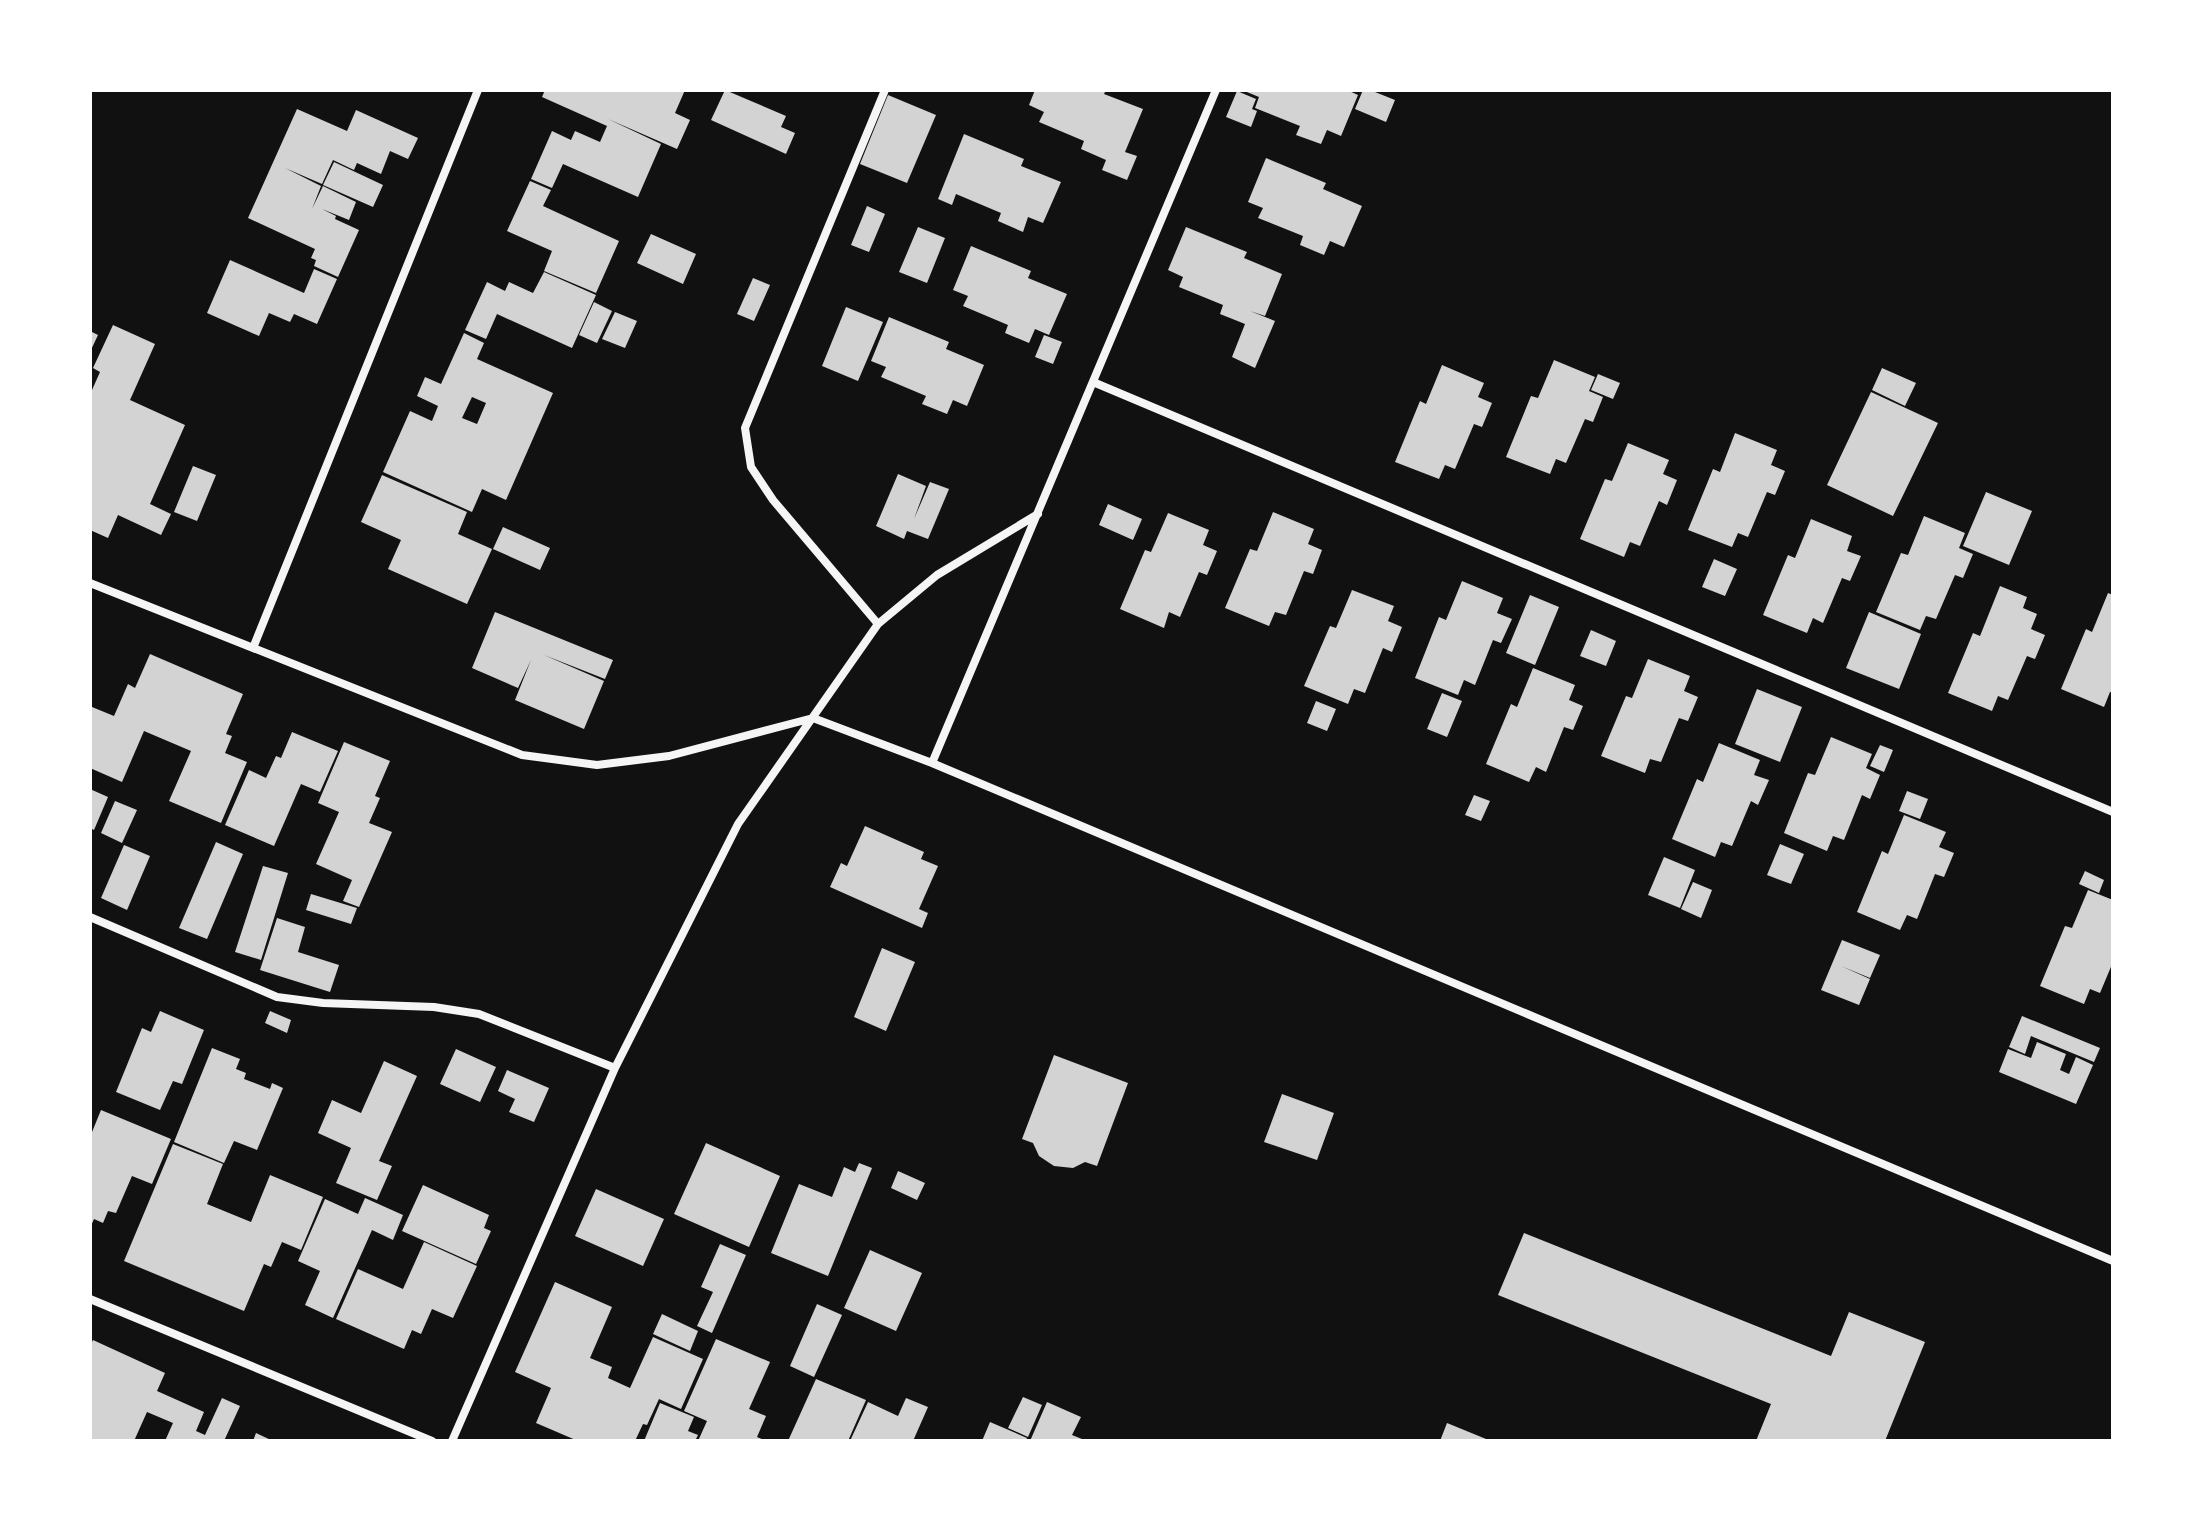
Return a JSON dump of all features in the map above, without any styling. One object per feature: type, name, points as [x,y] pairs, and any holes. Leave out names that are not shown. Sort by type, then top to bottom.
[{"type":"street","points":[[253,648],[478,90]]},
{"type":"street","points":[[878,624],[773,500],[751,467],[745,428],[885,90]]},
{"type":"street","points":[[932,763],[1216,90]]},
{"type":"street","points":[[1093,382],[2113,812]]},
{"type":"street","points":[[452,1441],[615,1068],[738,824],[878,624],[937,575],[1038,514]]},
{"type":"street","points":[[90,583],[522,755],[597,765],[669,756],[813,718],[932,763],[2113,1261]]},
{"type":"street","points":[[90,917],[277,997],[323,1003],[434,1007],[479,1014],[615,1068]]},
{"type":"street","points":[[90,1299],[432,1441]]},
{"type":"building","points":[[545,90],[685,90],[675,113],[690,120],[677,149],[608,119],[661,144],[638,197],[563,164],[552,188],[531,179],[552,131],[571,140],[575,131],[600,142],[607,126],[542,97]]},
{"type":"building","points":[[725,90],[786,116],[781,127],[795,133],[786,154],[711,120]]},
{"type":"building","points":[[1035,90],[1106,90],[1104,94],[1143,109],[1125,152],[1137,156],[1127,180],[1102,170],[1106,160],[1081,149],[1084,141],[1039,122],[1044,112],[1029,105]]},
{"type":"building","points":[[1242,90],[1347,90],[1358,95],[1341,136],[1327,130],[1321,144],[1296,135],[1300,126],[1255,108],[1259,97]]},
{"type":"building","points":[[1363,90],[1395,100],[1386,122],[1355,109]]},
{"type":"building","points":[[1237,91],[1256,99],[1252,109],[1257,111],[1251,127],[1226,117]]},
{"type":"building","points":[[888,95],[936,115],[907,183],[860,164]]},
{"type":"building","points":[[297,109],[347,131],[356,110],[418,138],[408,159],[390,151],[381,174],[357,163],[354,170],[333,160],[322,184],[285,168],[321,186],[312,209],[323,186],[356,202],[349,220],[322,209],[359,230],[338,277],[314,266],[316,260],[311,258],[315,249],[248,218]]},
{"type":"building","points":[[964,134],[1024,159],[1021,166],[1061,182],[1043,223],[1028,217],[1023,232],[998,221],[1001,213],[956,194],[952,205],[938,199]]},
{"type":"building","points":[[1266,158],[1326,183],[1323,189],[1362,206],[1344,247],[1330,241],[1324,255],[1300,245],[1303,236],[1258,218],[1263,208],[1248,202]]},
{"type":"building","points":[[334,162],[383,185],[373,207],[323,185]]},
{"type":"building","points":[[530,181],[551,190],[543,206],[619,241],[596,293],[544,271],[552,251],[507,231]]},
{"type":"building","points":[[867,206],[885,214],[869,252],[851,245]]},
{"type":"building","points":[[918,227],[945,238],[927,283],[899,272]]},
{"type":"building","points":[[1186,227],[1247,252],[1244,258],[1282,274],[1265,316],[1250,311],[1275,321],[1255,368],[1232,357],[1245,324],[1220,314],[1223,305],[1179,287],[1183,277],[1168,270]]},
{"type":"building","points":[[651,234],[696,254],[683,284],[637,263]]},
{"type":"building","points":[[971,246],[1031,271],[1028,278],[1067,294],[1049,335],[1035,329],[1029,343],[1005,333],[1008,325],[963,306],[968,296],[953,290]]},
{"type":"building","points":[[230,260],[304,293],[314,269],[337,279],[317,324],[294,314],[290,322],[269,313],[259,336],[207,313]]},
{"type":"building","points":[[544,272],[596,295],[572,348],[497,314],[486,339],[465,330],[487,282],[505,291],[509,282],[533,293]]},
{"type":"building","points":[[753,278],[770,285],[754,321],[737,314]]},
{"type":"building","points":[[594,302],[612,311],[597,343],[579,335]]},
{"type":"building","points":[[846,307],[883,322],[858,381],[822,366]]},
{"type":"building","points":[[615,312],[637,321],[625,348],[602,339]]},
{"type":"building","points":[[889,317],[949,342],[946,349],[984,365],[967,406],[953,400],[947,414],[922,404],[926,396],[881,377],[886,367],[871,361]]},
{"type":"building","points":[[113,325],[155,344],[130,400],[185,425],[150,504],[171,514],[161,535],[118,515],[108,538],[90,530],[90,389],[100,372],[93,368]]},
{"type":"building","points":[[90,331],[98,335],[90,352]]},
{"type":"building","points":[[464,333],[484,343],[477,359],[553,393],[506,500],[482,489],[472,512],[383,472],[410,411],[432,421],[438,406],[417,396],[425,377],[441,384]],"holes":[[[472,397],[486,403],[477,424],[462,418]]]},
{"type":"building","points":[[1044,335],[1062,342],[1053,364],[1035,357]]},
{"type":"building","points":[[1554,360],[1595,377],[1589,391],[1603,397],[1593,422],[1585,419],[1566,463],[1556,459],[1550,474],[1506,457],[1531,396],[1538,398]]},
{"type":"building","points":[[1442,365],[1484,383],[1478,397],[1492,403],[1482,427],[1474,424],[1455,469],[1445,465],[1439,479],[1395,462],[1420,401],[1426,404]]},
{"type":"building","points":[[1882,368],[1916,383],[1905,406],[1872,390]]},
{"type":"building","points":[[1598,374],[1620,383],[1613,399],[1591,390]]},
{"type":"building","points":[[1871,392],[1938,423],[1893,516],[1827,485]]},
{"type":"building","points":[[1735,433],[1777,450],[1771,465],[1785,471],[1775,495],[1767,492],[1748,537],[1738,533],[1732,547],[1688,530],[1713,469],[1720,472]]},
{"type":"building","points":[[1628,443],[1669,460],[1663,474],[1677,480],[1667,505],[1659,501],[1640,546],[1630,542],[1624,557],[1580,539],[1605,479],[1612,481]]},
{"type":"building","points":[[193,466],[216,475],[197,521],[174,512]]},
{"type":"building","points":[[898,474],[926,486],[914,519],[930,482],[949,489],[928,539],[907,531],[904,539],[876,526]]},
{"type":"building","points":[[382,475],[467,512],[458,534],[492,549],[467,604],[388,569],[401,540],[361,522]]},
{"type":"building","points":[[1986,492],[2032,511],[2009,565],[1963,546]]},
{"type":"building","points":[[1108,504],[1142,519],[1133,540],[1099,525]]},
{"type":"building","points":[[1273,512],[1314,529],[1308,544],[1322,550],[1313,574],[1304,571],[1286,615],[1275,612],[1269,626],[1225,608],[1250,549],[1257,551]]},
{"type":"building","points":[[1168,513],[1209,530],[1203,545],[1217,551],[1207,575],[1199,572],[1180,617],[1169,612],[1164,628],[1120,609],[1145,550],[1151,552]]},
{"type":"building","points":[[1924,516],[1965,533],[1959,548],[1973,554],[1963,578],[1955,575],[1936,619],[1926,616],[1920,630],[1876,612],[1901,553],[1908,555]]},
{"type":"building","points":[[1811,519],[1852,536],[1847,551],[1861,556],[1850,581],[1842,578],[1823,623],[1813,618],[1807,633],[1763,615],[1788,555],[1795,558]]},
{"type":"building","points":[[503,527],[550,548],[540,570],[493,549]]},
{"type":"building","points":[[1714,559],[1737,569],[1725,596],[1702,587]]},
{"type":"building","points":[[1462,581],[1503,598],[1497,613],[1512,619],[1501,643],[1493,640],[1475,685],[1464,680],[1458,695],[1415,678],[1439,617],[1446,620]]},
{"type":"building","points":[[2000,586],[2027,597],[2023,608],[2037,614],[2031,629],[2045,635],[2035,659],[2027,656],[2008,700],[1998,696],[1992,711],[1948,693],[1973,633],[1980,636]]},
{"type":"building","points":[[1352,590],[1394,606],[1388,621],[1402,627],[1392,652],[1383,648],[1365,693],[1354,689],[1348,704],[1304,686],[1330,626],[1336,628]]},
{"type":"building","points":[[2108,593],[2113,595],[2113,693],[2110,692],[2104,707],[2061,689],[2086,629],[2092,632]]},
{"type":"building","points":[[1530,595],[1559,607],[1535,665],[1506,653]]},
{"type":"building","points":[[495,612],[613,660],[605,679],[544,655],[604,681],[584,729],[515,700],[531,660],[518,688],[472,668]]},
{"type":"building","points":[[1869,612],[1921,634],[1899,689],[1846,668]]},
{"type":"building","points":[[1591,630],[1616,641],[1606,666],[1580,656]]},
{"type":"building","points":[[150,654],[243,694],[226,734],[232,736],[225,753],[247,762],[221,823],[169,801],[191,751],[144,731],[122,782],[90,768],[92,707],[114,716],[128,684],[135,688]]},
{"type":"building","points":[[1648,659],[1690,676],[1684,691],[1698,697],[1688,721],[1679,718],[1661,762],[1650,759],[1645,773],[1601,756],[1626,696],[1632,698]]},
{"type":"building","points":[[1533,668],[1575,685],[1569,700],[1583,706],[1573,730],[1564,727],[1546,772],[1536,767],[1529,782],[1486,764],[1511,704],[1517,707]]},
{"type":"building","points":[[1757,689],[1802,707],[1780,762],[1735,744]]},
{"type":"building","points":[[1442,693],[1462,701],[1447,737],[1427,729]]},
{"type":"building","points":[[1316,701],[1336,709],[1327,731],[1307,723]]},
{"type":"building","points":[[292,732],[338,751],[320,792],[301,784],[274,846],[225,825],[249,770],[266,778],[276,756],[281,758]]},
{"type":"building","points":[[1831,737],[1872,754],[1866,768],[1880,775],[1870,799],[1862,795],[1844,840],[1833,836],[1827,851],[1784,833],[1808,773],[1815,775]]},
{"type":"building","points":[[344,742],[390,761],[375,796],[380,798],[369,823],[392,832],[359,907],[343,901],[352,880],[316,864],[339,812],[318,803]]},
{"type":"building","points":[[1719,743],[1760,760],[1754,775],[1769,780],[1758,805],[1751,801],[1732,846],[1721,842],[1715,857],[1672,839],[1697,779],[1703,782]]},
{"type":"building","points":[[1880,745],[1893,750],[1884,772],[1870,766]]},
{"type":"building","points":[[90,789],[108,797],[94,830],[90,828]]},
{"type":"building","points":[[1907,791],[1928,799],[1920,819],[1899,811]]},
{"type":"building","points":[[1474,795],[1490,801],[1481,821],[1465,815]]},
{"type":"building","points":[[115,801],[137,810],[122,843],[101,833]]},
{"type":"building","points":[[1904,815],[1946,832],[1939,847],[1954,853],[1944,877],[1935,874],[1917,919],[1907,915],[1900,930],[1857,912],[1882,851],[1888,854]]},
{"type":"building","points":[[865,826],[924,852],[921,859],[938,866],[919,909],[928,913],[922,928],[830,887],[841,863],[847,866]]},
{"type":"building","points":[[216,842],[243,854],[207,939],[179,928]]},
{"type":"building","points":[[1780,844],[1804,854],[1791,884],[1767,875]]},
{"type":"building","points":[[124,845],[150,856],[127,910],[101,898]]},
{"type":"building","points":[[1664,857],[1695,870],[1680,908],[1648,895]]},
{"type":"building","points":[[263,866],[288,873],[261,960],[235,952]]},
{"type":"building","points":[[2085,871],[2104,880],[2099,893],[2079,884]]},
{"type":"building","points":[[1693,882],[1712,890],[1701,918],[1681,909]]},
{"type":"building","points":[[2088,890],[2113,900],[2113,962],[2100,993],[2090,989],[2084,1004],[2040,986],[2065,926],[2072,928]]},
{"type":"building","points":[[311,894],[357,908],[351,924],[306,910]]},
{"type":"building","points":[[277,918],[305,927],[298,952],[339,965],[330,992],[260,970]]},
{"type":"building","points":[[1842,940],[1880,955],[1870,978],[1841,966],[1870,979],[1859,1005],[1821,990]]},
{"type":"building","points":[[882,948],[915,962],[886,1031],[854,1017]]},
{"type":"building","points":[[160,1011],[204,1030],[182,1084],[173,1081],[160,1110],[116,1092],[142,1028],[151,1032]]},
{"type":"building","points":[[270,1011],[291,1020],[287,1033],[265,1023]]},
{"type":"building","points":[[2022,1016],[2100,1048],[2094,1062],[2031,1036],[2025,1054],[2009,1047]]},
{"type":"building","points":[[2037,1042],[2066,1054],[2060,1070],[2069,1074],[2076,1057],[2093,1065],[2076,1104],[1999,1072],[2008,1049],[2031,1058]]},
{"type":"building","points":[[212,1048],[240,1059],[236,1069],[246,1073],[244,1079],[270,1089],[272,1083],[283,1088],[257,1150],[234,1141],[224,1163],[174,1142]]},
{"type":"building","points":[[456,1049],[496,1067],[480,1102],[440,1084]]},
{"type":"building","points":[[1054,1055],[1128,1083],[1097,1166],[1085,1162],[1073,1168],[1054,1166],[1039,1156],[1033,1143],[1022,1139]]},
{"type":"building","points":[[384,1061],[417,1076],[379,1161],[392,1166],[377,1200],[336,1183],[351,1148],[318,1133],[332,1100],[361,1113]]},
{"type":"building","points":[[507,1070],[549,1088],[534,1122],[509,1112],[515,1099],[498,1091]]},
{"type":"building","points":[[1282,1094],[1334,1113],[1317,1160],[1264,1142]]},
{"type":"building","points":[[101,1110],[171,1139],[152,1184],[132,1176],[116,1213],[108,1211],[103,1223],[94,1219],[90,1228],[90,1137]]},
{"type":"building","points":[[706,1143],[780,1176],[749,1247],[674,1214]]},
{"type":"building","points":[[173,1144],[223,1164],[207,1204],[251,1222],[270,1175],[323,1197],[301,1250],[282,1242],[271,1267],[264,1264],[244,1311],[124,1261]]},
{"type":"building","points":[[859,1163],[872,1168],[828,1276],[771,1253],[799,1184],[832,1197],[844,1167],[855,1172]]},
{"type":"building","points":[[898,1171],[925,1183],[917,1200],[891,1188]]},
{"type":"building","points":[[423,1185],[489,1215],[484,1228],[491,1231],[476,1264],[402,1231]]},
{"type":"building","points":[[596,1189],[664,1219],[643,1266],[575,1236]]},
{"type":"building","points":[[365,1198],[403,1215],[393,1240],[372,1230],[333,1318],[305,1305],[320,1271],[298,1261],[325,1199],[358,1214]]},
{"type":"building","points":[[1524,1233],[1831,1356],[1849,1312],[1925,1342],[1885,1441],[1756,1441],[1771,1404],[1498,1295]]},
{"type":"building","points":[[424,1242],[477,1266],[453,1318],[432,1309],[421,1334],[412,1330],[404,1349],[336,1319],[358,1269],[403,1289]]},
{"type":"building","points":[[720,1244],[746,1255],[712,1333],[697,1326],[713,1292],[701,1287]]},
{"type":"building","points":[[870,1250],[922,1273],[896,1331],[844,1308]]},
{"type":"building","points":[[555,1282],[612,1307],[590,1358],[612,1367],[608,1378],[630,1388],[653,1337],[703,1359],[681,1409],[659,1399],[647,1425],[643,1424],[635,1441],[578,1441],[536,1423],[551,1388],[515,1372]]},
{"type":"building","points":[[817,1304],[842,1315],[814,1377],[790,1366]]},
{"type":"building","points":[[662,1314],[698,1331],[690,1351],[653,1334]]},
{"type":"building","points":[[716,1339],[770,1362],[749,1409],[766,1416],[757,1437],[766,1441],[698,1441],[707,1421],[684,1411]]},
{"type":"building","points":[[93,1340],[165,1373],[157,1391],[204,1412],[196,1431],[205,1435],[222,1398],[240,1406],[224,1441],[165,1441],[173,1423],[147,1412],[134,1441],[90,1441],[90,1346]]},
{"type":"building","points":[[816,1379],[866,1400],[848,1441],[788,1441]]},
{"type":"building","points":[[1023,1397],[1042,1405],[1028,1437],[1008,1428]]},
{"type":"building","points":[[906,1398],[928,1407],[913,1441],[850,1441],[868,1402],[898,1416]]},
{"type":"building","points":[[1047,1402],[1081,1417],[1072,1435],[1087,1441],[1030,1441]]},
{"type":"building","points":[[660,1403],[694,1417],[688,1431],[698,1435],[695,1441],[644,1441]]},
{"type":"building","points":[[990,1422],[1027,1438],[1026,1441],[982,1441]]},
{"type":"building","points":[[1447,1423],[1491,1441],[1440,1441]]},
{"type":"building","points":[[256,1433],[273,1441],[253,1441]]}]
